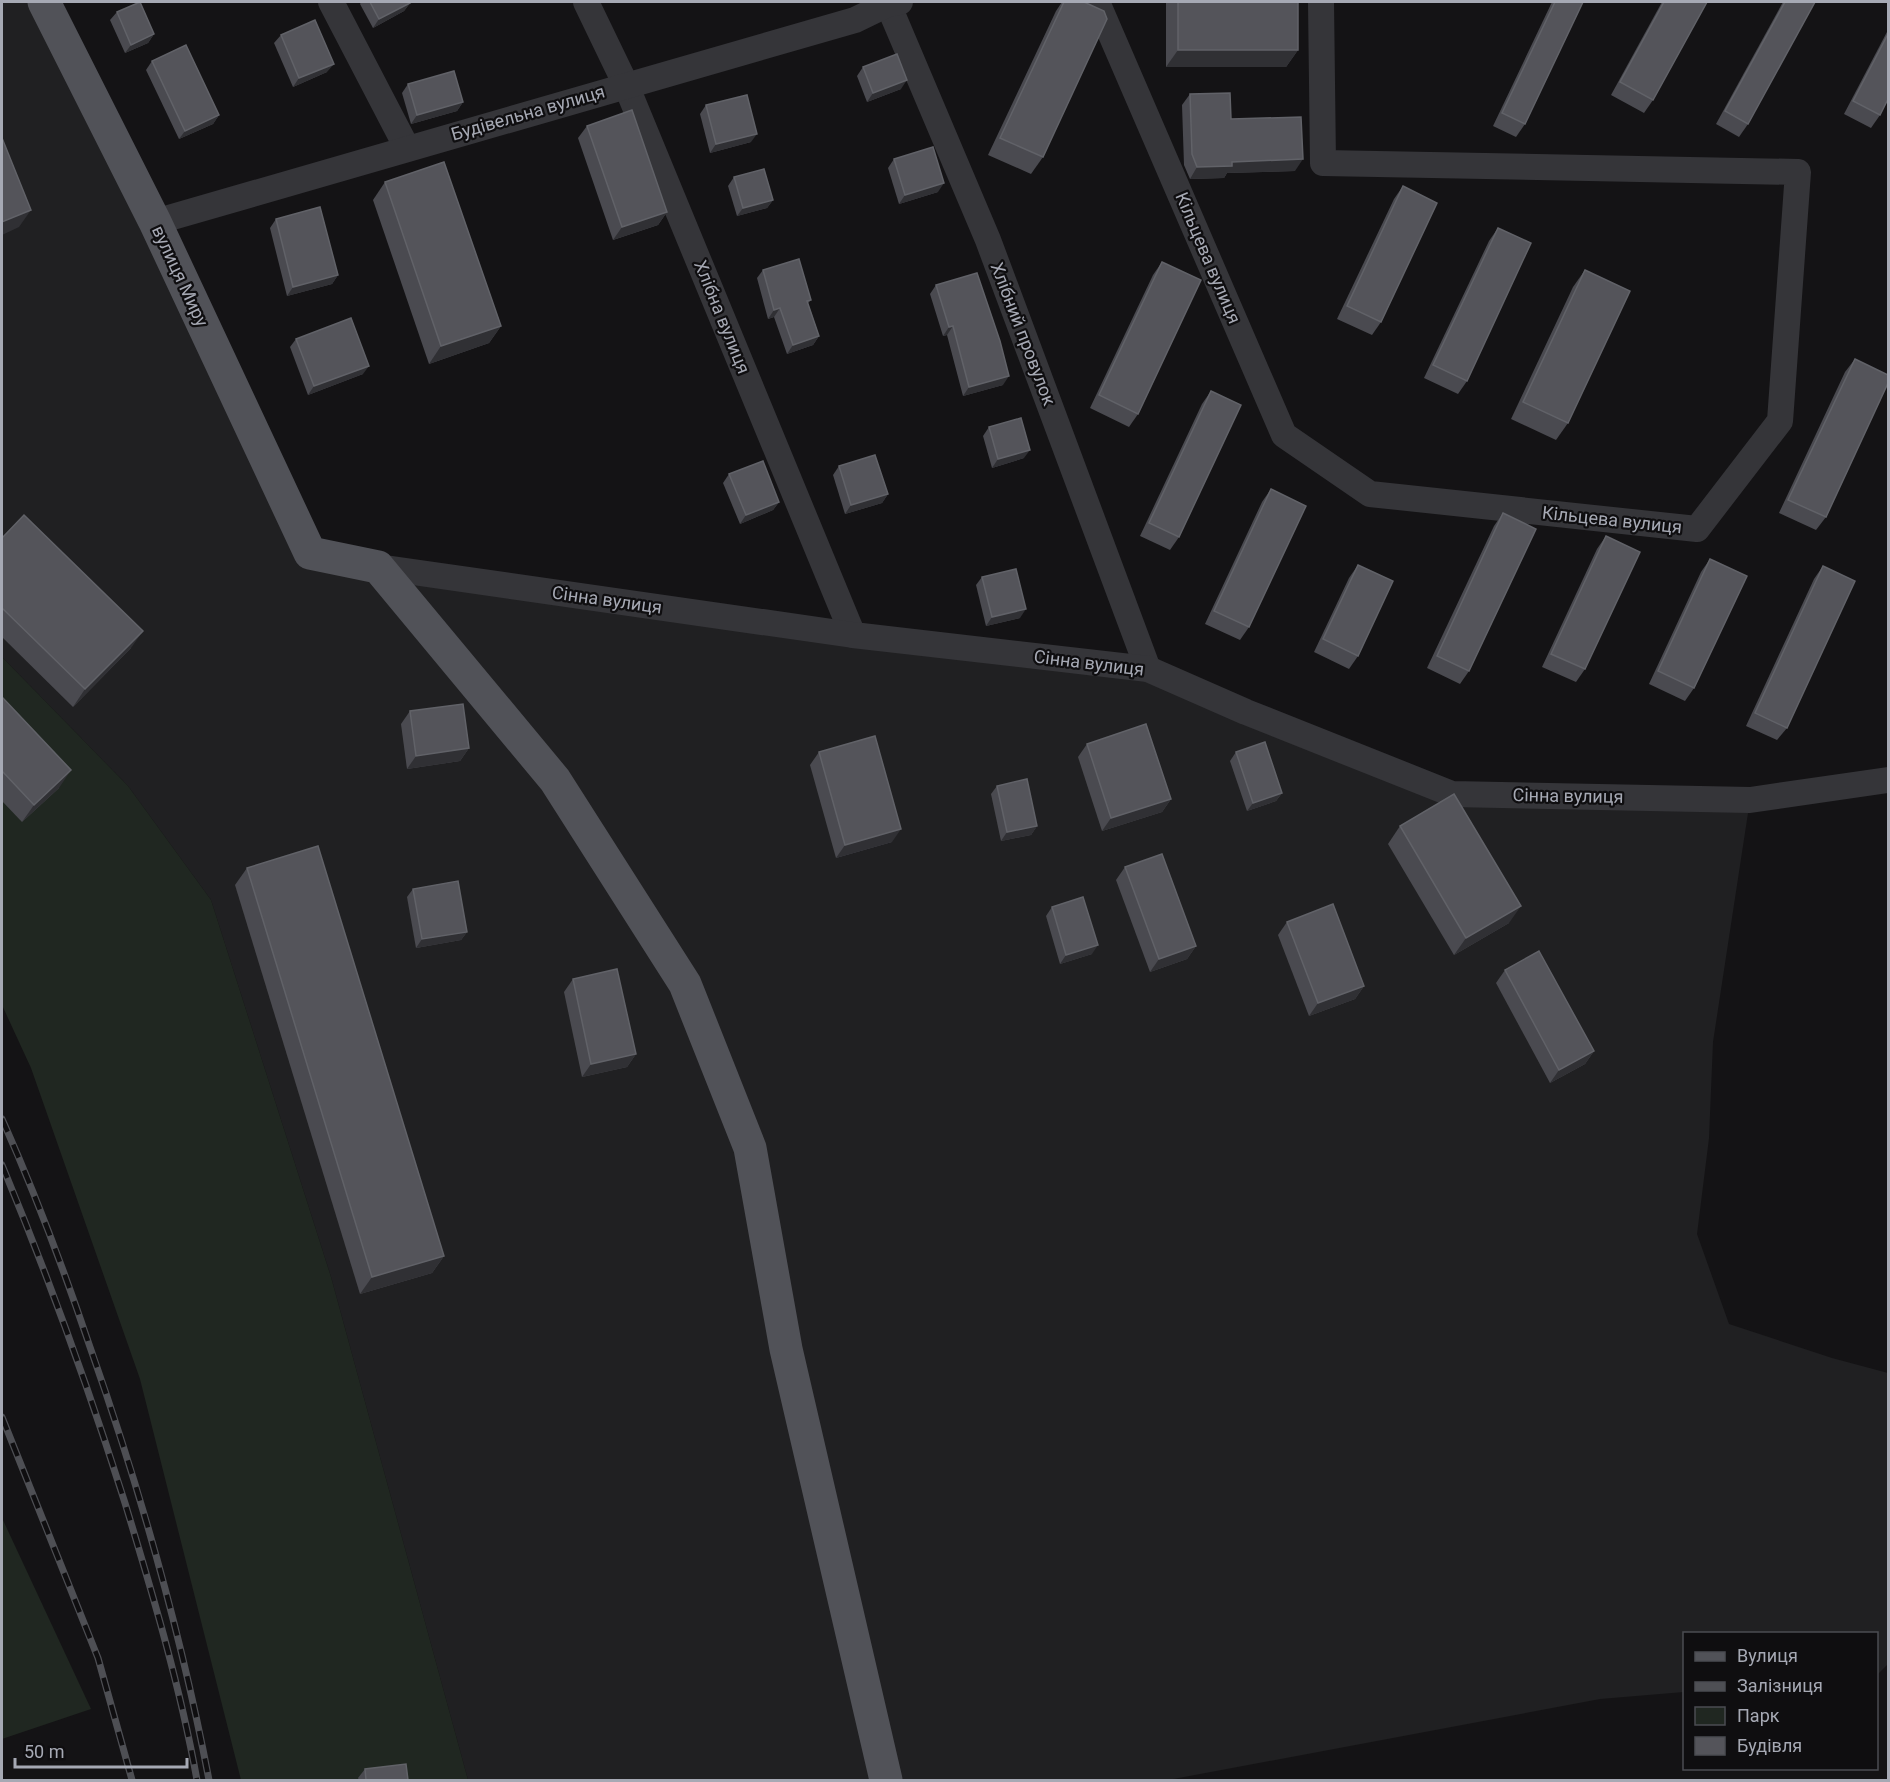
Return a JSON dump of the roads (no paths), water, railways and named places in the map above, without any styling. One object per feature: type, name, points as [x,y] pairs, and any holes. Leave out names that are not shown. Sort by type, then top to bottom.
[{"type":"main road","name":"вулиця Миру","points":[[44,2],[155,222],[310,553],[378,567]]},
{"type":"main road","points":[[378,567],[555,780],[685,984],[750,1148],[786,1349],[886,1780]]},
{"type":"street","points":[[331,2],[407,148]]},
{"type":"street","name":"Хлібна вулиця","points":[[586,2],[626,85],[853,635]]},
{"type":"street","name":"Кільцева вулиця","points":[[1097,2],[1284,435],[1370,494],[1697,529],[1780,421],[1798,172],[1323,163],[1321,2]]},
{"type":"street","name":"Будівельна вулиця","points":[[155,222],[626,85],[851,11],[894,3]]},
{"type":"street","name":"Хлібний провулок","points":[[894,3],[988,240],[1148,669]]},
{"type":"street","name":"Сінна вулиця","points":[[378,567],[853,635],[1148,669],[1246,712],[1452,794],[1750,800],[1888,780]]},
{"type":"railway","points":[[2,1119],[59,1261],[126,1454],[158,1562],[186,1670],[209,1780]]},
{"type":"railway","points":[[2,1165],[67,1333],[125,1503],[174,1675],[197,1780]]},
{"type":"railway","points":[[2,1417],[98,1658],[132,1780]]}]
